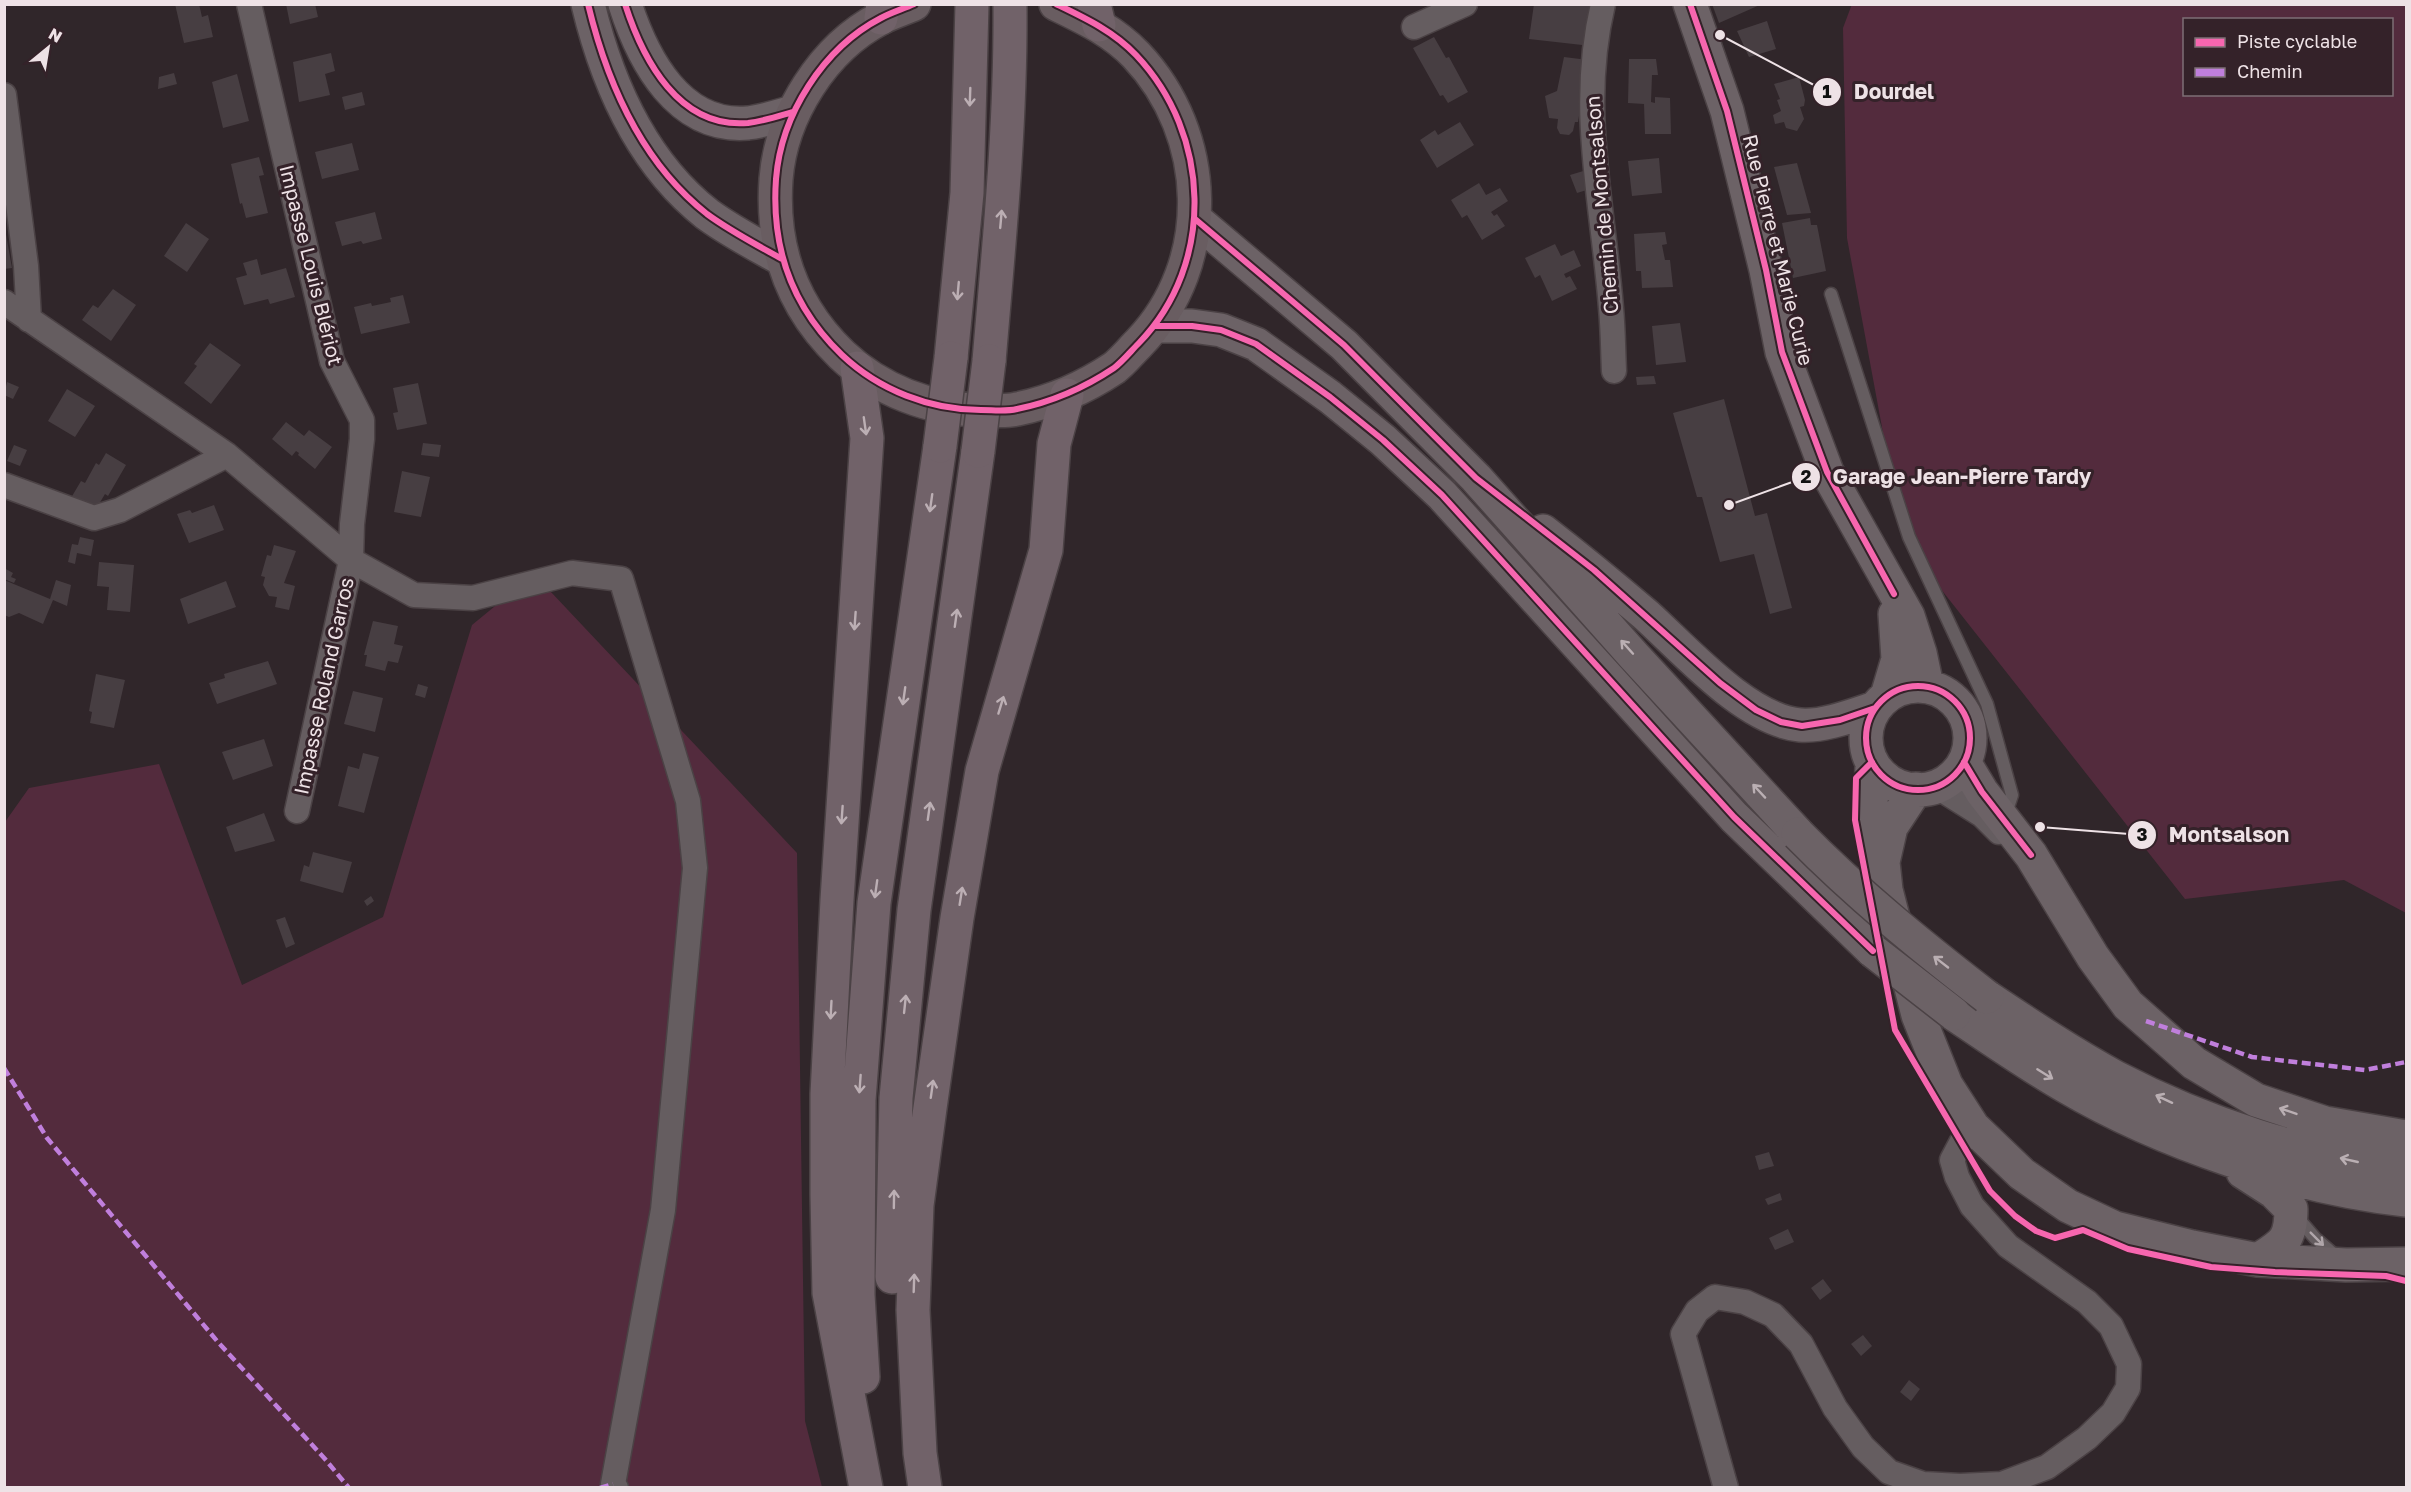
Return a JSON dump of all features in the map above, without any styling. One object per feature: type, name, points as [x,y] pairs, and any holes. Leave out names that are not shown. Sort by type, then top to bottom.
[{"type":"highway","points":[[871,1488],[858,1295],[859,1100],[874,903],[951,358],[967,193],[972,4]]},
{"type":"highway","points":[[909,1488],[892,1292],[896,1098],[914,910],[989,362],[1003,194],[1011,42],[1010,4]]},
{"type":"highway","points":[[857,368],[867,438],[837,900],[827,1094],[827,1196],[829,1293],[866,1488]]},
{"type":"highway","points":[[925,1488],[920,1453],[913,1310],[917,1205],[957,918],[981,771],[1046,550],[1054,444],[1067,395]]},
{"type":"main road","points":[[588,4],[596,39],[633,129],[666,173],[706,213],[782,259]]},
{"type":"main road","points":[[625,4],[634,35],[651,64],[669,90],[696,112],[727,123],[748,123],[793,112]]},
{"type":"main road","points":[[914,4],[882,11],[845,43],[816,75],[793,112],[778,159],[774,209],[782,259],[799,300],[824,338],[857,368],[905,396],[958,410],[1014,410],[1067,395],[1116,366],[1155,326],[1175,293],[1188,257],[1195,219],[1194,174],[1183,130],[1163,89],[1135,54],[1097,15],[1056,4]]},
{"type":"main road","name":"Rue Pierre et Marie Curie","points":[[1690,4],[1727,111],[1766,270],[1782,352],[1827,472],[1908,616],[1920,653],[1927,686]]},
{"type":"main road","points":[[1195,219],[1344,345],[1476,478],[1634,656],[1798,834],[1841,878],[1911,939],[1987,998],[2116,1077],[2188,1110],[2279,1143],[2372,1165],[2406,1170]]},
{"type":"main road","points":[[1155,326],[1192,326],[1221,330],[1256,344],[1330,397],[1383,440],[1442,495],[1734,817],[1873,951],[1954,1014],[2067,1088],[2156,1132],[2226,1158],[2301,1180],[2378,1197],[2406,1200]]},
{"type":"main road","points":[[1476,478],[1594,570],[1720,683],[1756,710],[1781,722],[1802,726],[1840,720],[1881,702],[1899,689],[1927,686],[1949,697],[1965,715],[1969,738],[1964,762],[1947,781],[1926,788],[1890,781],[1872,762]]},
{"type":"main road","points":[[1894,594],[1898,659],[1881,702],[1869,720],[1866,734],[1867,748],[1872,762],[1873,837],[1883,862],[1886,890],[1918,1015],[1946,1085],[1973,1127],[2022,1174],[2068,1206],[2115,1228],[2258,1260],[2346,1265],[2406,1264]]},
{"type":"main road","points":[[1964,762],[1982,792],[2031,855],[2094,957],[2128,1005],[2194,1064],[2256,1100],[2325,1123],[2406,1137]]},
{"type":"main road","points":[[1883,862],[1891,827],[1926,788]]},
{"type":"main road","points":[[2226,1158],[2253,1180],[2274,1192],[2290,1209],[2288,1235],[2277,1248],[2258,1260]]},
{"type":"street","name":"Impasse Louis Blériot","points":[[249,4],[332,361],[362,420],[362,439],[352,524],[351,560]]},
{"type":"street","points":[[1414,27],[1465,4]]},
{"type":"street","name":"Chemin de Montsalson","points":[[1602,4],[1594,39],[1591,118],[1597,197],[1611,307],[1614,371]]},
{"type":"street","points":[[4,95],[26,266],[29,320]]},
{"type":"street","points":[[4,302],[227,455],[351,560],[414,595],[473,598],[572,573],[621,579],[688,801],[695,868],[663,1210],[613,1484],[616,1488]]},
{"type":"street","points":[[4,485],[94,518],[120,510],[227,455]]},
{"type":"street","name":"Impasse Roland Garros","points":[[297,811],[351,560]]},
{"type":"street","points":[[1926,788],[1982,815],[2010,843],[2083,970],[2112,1004],[2131,1016],[2146,1021]]},
{"type":"street","points":[[1726,1488],[1683,1334],[1696,1311],[1715,1298],[1745,1302],[1773,1315],[1801,1344],[1835,1408],[1863,1447],[1889,1472],[1923,1484],[1960,1486],[2002,1484],[2047,1467],[2086,1438],[2113,1413],[2128,1388],[2129,1364],[2111,1326],[2087,1302],[2008,1246],[1972,1206],[1957,1177],[1952,1160],[1973,1127]]},
{"type":"lane","points":[[1831,294],[1910,537],[1987,704],[2012,795],[2004,820]]},
{"type":"lane","points":[[2290,1209],[2315,1238],[2346,1265]]},
{"type":"shaded area","points":[[1852,4],[2406,5],[2406,913],[2344,880],[2185,899],[1903,541],[1847,238],[1843,28]]},
{"type":"shaded area","points":[[534,574],[797,853],[805,1421],[822,1487],[5,1488],[5,822],[29,788],[159,764],[242,985],[383,917],[472,625]]},
{"type":"building","points":[[175,4],[199,4],[202,17],[208,15],[213,37],[184,43]]},
{"type":"building","points":[[286,4],[315,4],[318,17],[290,24]]},
{"type":"building","points":[[1534,4],[1599,4],[1591,46],[1529,39]]},
{"type":"building","points":[[1712,4],[1762,4],[1719,23]]},
{"type":"building","points":[[1767,21],[1776,49],[1749,57],[1737,31]]},
{"type":"building","points":[[1434,37],[1446,58],[1449,57],[1468,92],[1448,103],[1443,95],[1440,96],[1413,48]]},
{"type":"building","points":[[331,53],[335,71],[325,74],[330,95],[299,102],[293,62]]},
{"type":"building","points":[[1564,57],[1588,60],[1578,122],[1575,122],[1573,131],[1569,135],[1560,134],[1557,128],[1558,119],[1549,118],[1545,96],[1557,91]]},
{"type":"building","points":[[1629,59],[1656,59],[1658,75],[1652,75],[1651,102],[1655,103],[1655,97],[1670,98],[1671,134],[1645,134],[1644,104],[1628,103]]},
{"type":"building","points":[[174,73],[177,84],[158,89],[159,77]]},
{"type":"building","points":[[237,74],[249,121],[223,128],[212,82]]},
{"type":"building","points":[[1799,77],[1805,100],[1804,106],[1800,107],[1804,119],[1797,131],[1786,128],[1784,122],[1775,124],[1773,115],[1781,111],[1777,100],[1780,99],[1774,84]]},
{"type":"building","points":[[362,92],[365,105],[345,110],[342,97]]},
{"type":"building","points":[[1460,122],[1474,145],[1437,168],[1420,140],[1435,130],[1438,135]]},
{"type":"building","points":[[352,143],[359,170],[322,179],[315,152]]},
{"type":"building","points":[[259,157],[264,175],[259,176],[268,213],[246,218],[242,203],[240,204],[231,164]]},
{"type":"building","points":[[1659,158],[1662,193],[1632,196],[1628,161]]},
{"type":"building","points":[[1797,163],[1811,213],[1787,215],[1774,167]]},
{"type":"building","points":[[1590,169],[1590,189],[1577,193],[1570,175]]},
{"type":"building","points":[[1479,183],[1486,195],[1500,188],[1508,201],[1491,212],[1494,216],[1497,214],[1505,226],[1482,240],[1467,215],[1462,218],[1451,200]]},
{"type":"building","points":[[375,212],[382,239],[342,246],[335,222]]},
{"type":"building","points":[[1810,218],[1811,225],[1817,225],[1826,271],[1793,278],[1782,223]]},
{"type":"building","points":[[4,223],[12,268],[4,269]]},
{"type":"building","points":[[186,223],[209,239],[187,272],[164,256]]},
{"type":"building","points":[[1665,232],[1667,244],[1662,245],[1665,260],[1670,260],[1673,287],[1642,288],[1641,271],[1636,271],[1634,234]]},
{"type":"building","points":[[1555,244],[1561,256],[1574,250],[1581,266],[1564,274],[1566,278],[1570,276],[1577,289],[1552,301],[1540,275],[1535,278],[1525,258]]},
{"type":"building","points":[[257,259],[261,275],[286,268],[295,297],[270,304],[268,299],[244,305],[236,278],[247,275],[243,263]]},
{"type":"building","points":[[113,289],[136,305],[111,341],[82,320],[93,305],[98,308]]},
{"type":"building","points":[[403,295],[410,323],[361,334],[354,307],[391,302],[390,298]]},
{"type":"building","points":[[1680,323],[1686,362],[1656,365],[1652,326]]},
{"type":"building","points":[[210,343],[241,365],[211,404],[184,383],[197,366],[194,364]]},
{"type":"building","points":[[1654,376],[1656,384],[1637,385],[1636,377]]},
{"type":"building","points":[[7,382],[19,387],[13,399],[4,395]]},
{"type":"building","points":[[418,383],[427,424],[397,430],[393,413],[398,412],[393,388]]},
{"type":"building","points":[[67,389],[95,406],[75,437],[48,421]]},
{"type":"building","points":[[1724,399],[1755,516],[1767,513],[1792,608],[1770,614],[1754,554],[1720,562],[1702,497],[1697,497],[1673,413]]},
{"type":"building","points":[[286,422],[304,436],[309,430],[332,447],[315,469],[298,455],[299,453],[296,451],[292,456],[272,439]]},
{"type":"building","points":[[423,443],[441,445],[439,457],[421,455]]},
{"type":"building","points":[[14,445],[27,450],[20,466],[7,461]]},
{"type":"building","points":[[106,453],[126,465],[108,496],[105,494],[96,509],[68,503],[81,481],[85,483],[96,463],[99,465]]},
{"type":"building","points":[[402,471],[430,477],[421,517],[394,512]]},
{"type":"building","points":[[214,505],[224,530],[189,543],[177,514],[190,510],[192,513]]},
{"type":"building","points":[[80,537],[94,540],[91,556],[77,553],[75,564],[68,562],[72,544],[78,545]]},
{"type":"building","points":[[274,545],[296,551],[284,583],[295,586],[289,610],[275,607],[277,597],[269,596],[263,585],[265,577],[261,576],[267,555],[271,556]]},
{"type":"building","points":[[99,562],[134,565],[130,612],[107,610],[109,587],[97,586]]},
{"type":"building","points":[[4,568],[13,573],[11,577],[16,579],[14,583],[4,579]]},
{"type":"building","points":[[4,580],[50,599],[56,580],[71,585],[67,606],[53,600],[43,624],[19,613],[9,617],[4,615]]},
{"type":"building","points":[[226,581],[236,607],[188,624],[180,599]]},
{"type":"building","points":[[373,621],[398,626],[394,644],[403,646],[398,663],[388,661],[385,671],[365,666],[367,655],[364,655]]},
{"type":"building","points":[[268,661],[277,684],[217,704],[209,683],[225,678],[224,674]]},
{"type":"building","points":[[96,674],[125,680],[114,728],[90,723],[92,712],[89,711]]},
{"type":"building","points":[[418,684],[428,687],[425,698],[415,695]]},
{"type":"building","points":[[353,691],[383,698],[375,732],[344,724]]},
{"type":"building","points":[[264,739],[273,766],[233,780],[222,752]]},
{"type":"building","points":[[363,753],[379,757],[364,813],[338,806],[348,766],[359,769]]},
{"type":"building","points":[[264,813],[275,841],[235,852],[226,827]]},
{"type":"building","points":[[313,852],[352,862],[343,893],[300,881],[304,865],[309,867]]},
{"type":"building","points":[[371,896],[374,901],[367,906],[364,901]]},
{"type":"building","points":[[285,917],[295,944],[286,948],[276,920]]},
{"type":"building","points":[[1769,1152],[1774,1166],[1759,1170],[1755,1156]]},
{"type":"building","points":[[1780,1193],[1782,1200],[1768,1205],[1765,1199]]},
{"type":"building","points":[[1788,1229],[1794,1242],[1775,1250],[1769,1238]]},
{"type":"building","points":[[1823,1279],[1832,1291],[1820,1300],[1811,1288]]},
{"type":"building","points":[[1863,1335],[1872,1346],[1861,1356],[1851,1344]]},
{"type":"building","points":[[1909,1380],[1920,1389],[1911,1401],[1900,1392]]},
{"type":"marked path","points":[[2146,1021],[2252,1057],[2365,1070],[2406,1062]]},
{"type":"marked path","points":[[4,1068],[47,1138],[217,1341],[349,1488]]},
{"type":"marked path","points":[[600,1488],[613,1484]]},
{"type":"cycle path","points":[[588,4],[605,63],[617,91],[645,146],[663,170],[707,214],[782,259]]},
{"type":"cycle path","points":[[625,4],[642,47],[667,87],[684,103],[702,115],[724,122],[748,123],[793,112]]},
{"type":"cycle path","points":[[914,4],[881,18],[860,31],[841,47],[824,65],[796,108],[786,131],[776,179],[777,229],[782,252],[788,275],[810,317],[842,355],[872,378],[906,396],[924,402],[962,409],[1004,411],[1030,406],[1079,388],[1121,362],[1164,311],[1182,275],[1192,238],[1194,199],[1190,160],[1179,122],[1161,87],[1127,46],[1088,20],[1056,4]]},
{"type":"cycle path","points":[[1690,4],[1727,111],[1766,270],[1782,352],[1827,472],[1894,594]]},
{"type":"cycle path","points":[[1195,219],[1344,345],[1476,478],[1594,570],[1720,683],[1756,710],[1781,722],[1802,726],[1840,720],[1875,708]]},
{"type":"cycle path","points":[[1155,326],[1192,326],[1221,330],[1256,344],[1330,397],[1383,440],[1442,495],[1734,817],[1873,951]]},
{"type":"cycle path","points":[[1918,686],[1938,690],[1947,695],[1961,709],[1966,718],[1970,738],[1966,758],[1961,767],[1947,781],[1938,786],[1918,790],[1898,786],[1889,781],[1875,767],[1870,758],[1866,738],[1870,718],[1875,709],[1889,695],[1898,690],[1918,686]]},
{"type":"cycle path","points":[[1872,762],[1856,778],[1855,820],[1895,1030],[1990,1191],[2015,1216],[2036,1231],[2055,1238],[2083,1230],[2128,1249],[2211,1267],[2386,1276],[2406,1281]]},
{"type":"cycle path","points":[[1964,762],[1982,792],[2031,855]]},
{"type":"place","name":"Dourdel","points":[[1720,35]]},
{"type":"place","name":"Garage Jean-Pierre Tardy","points":[[1729,505]]},
{"type":"place","name":"Montsalson","points":[[2040,827]]}]
